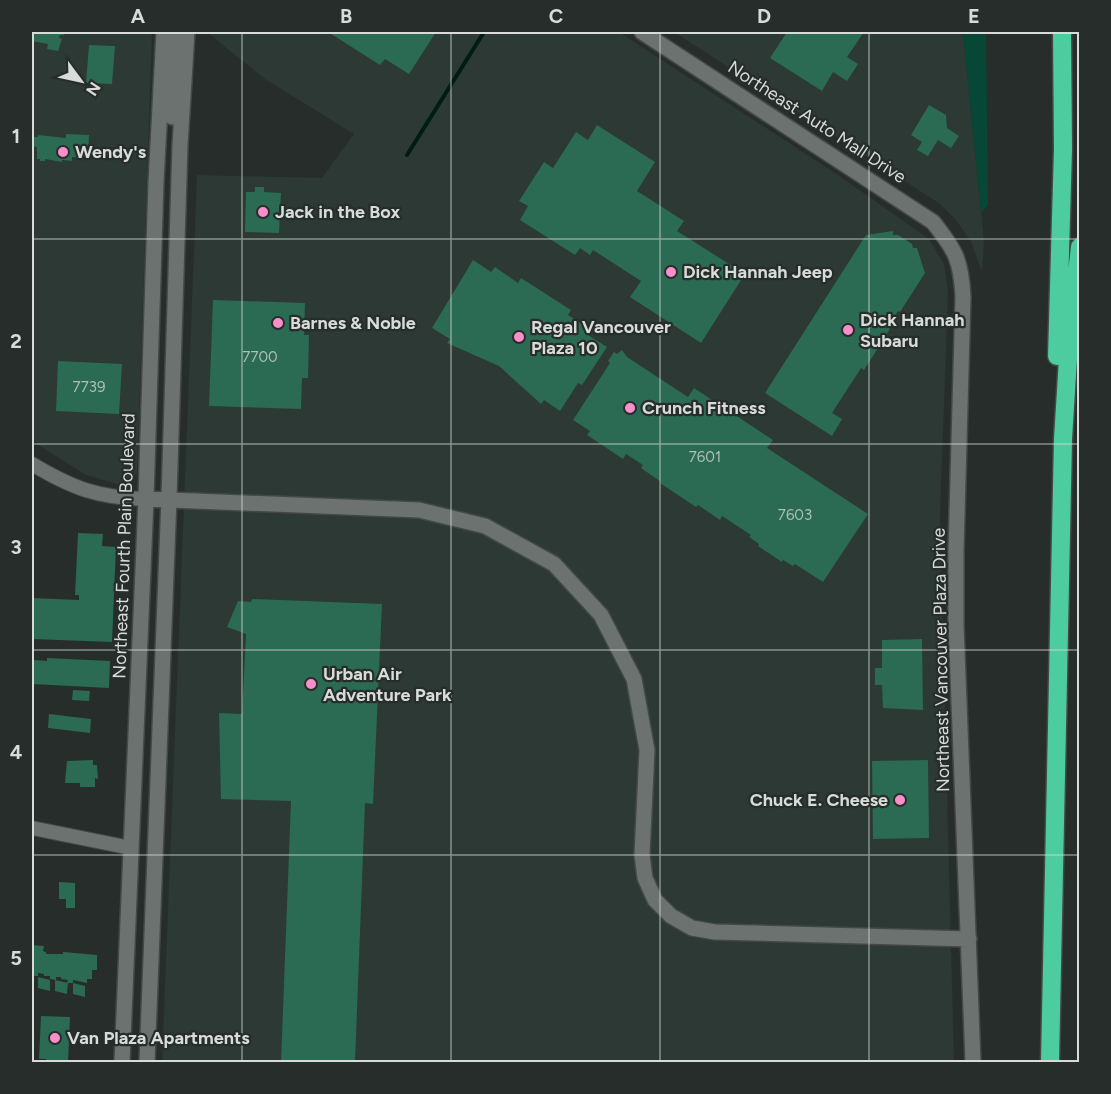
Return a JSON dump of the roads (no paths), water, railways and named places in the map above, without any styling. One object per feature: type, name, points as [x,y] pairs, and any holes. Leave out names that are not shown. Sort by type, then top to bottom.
[{"type":"highway","points":[[1062,32],[1063,148],[1056,382],[1063,439]]},
{"type":"highway","points":[[1050,1062],[1063,439],[1069,342],[1080,247]]},
{"type":"street","name":"Northeast Fourth Plain Boulevard","points":[[122,1062],[164,32]]},
{"type":"street","points":[[175,32],[172,129],[180,145]]},
{"type":"street","points":[[147,1062],[180,145],[187,32]]},
{"type":"street","name":"Northeast Auto Mall Drive","points":[[642,32],[933,222],[958,258]]},
{"type":"street","name":"Northeast Vancouver Plaza Drive","points":[[958,258],[962,274],[963,297],[956,625],[973,1062]]},
{"type":"street","points":[[32,464],[55,478],[87,492],[122,498],[169,498],[419,510],[485,525],[554,564],[601,615],[634,679],[647,750],[642,855],[645,878],[655,900],[671,916],[692,927],[716,932],[969,939]]},
{"type":"street","points":[[32,828],[131,848]]},
{"type":"waterway","points":[[407,155],[484,32]]},
{"type":"place","name":"Wendy's","points":[[63,152]]},
{"type":"place","name":"Jack in the Box","points":[[263,212]]},
{"type":"place","name":"Dick Hannah Jeep","points":[[671,272]]},
{"type":"place","name":"Barnes & Noble","points":[[278,323]]},
{"type":"place","name":"Dick Hannah Subaru","points":[[848,330]]},
{"type":"place","name":"Regal Vancouver Plaza 10","points":[[519,337]]},
{"type":"place","name":"Crunch Fitness","points":[[630,408]]},
{"type":"place","name":"Urban Air Adventure Park","points":[[311,684]]},
{"type":"place","name":"Chuck E. Cheese","points":[[900,800]]},
{"type":"place","name":"Van Plaza Apartments","points":[[55,1038]]}]
